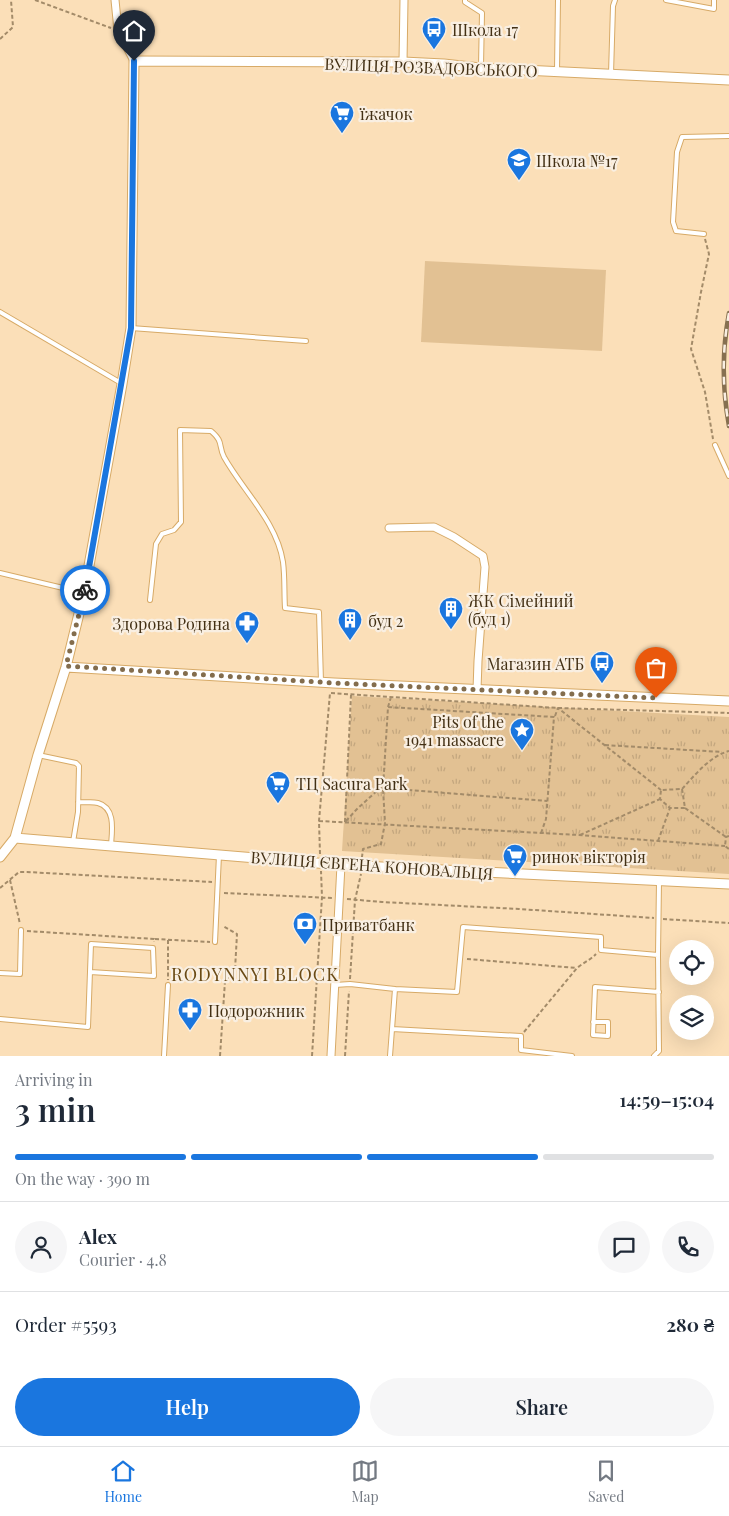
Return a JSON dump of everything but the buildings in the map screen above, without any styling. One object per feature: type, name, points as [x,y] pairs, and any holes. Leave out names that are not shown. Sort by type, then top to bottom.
[{"type":"street","points":[[0,856],[15,838],[38,754],[66,666],[84,594],[131,328],[134,61],[118,30],[115,0]]},
{"type":"street","points":[[403,62],[404,0]]},
{"type":"street","name":"ВУЛИЦЯ РОЗВАДОВСЬКОГО","points":[[134,61],[403,62],[480,68],[729,80]]},
{"type":"street","points":[[389,528],[434,527],[454,536],[483,556],[485,567],[477,690]]},
{"type":"street","points":[[66,666],[321,682],[729,702]]},
{"type":"street","name":"ВУЛИЦЯ ЄВГЕНА КОНОВАЛЬЦЯ","points":[[15,838],[341,865],[729,884]]},
{"type":"street","points":[[331,1056],[341,865]]},
{"type":"lane","points":[[465,0],[465,2],[482,13],[480,68]]},
{"type":"lane","points":[[557,72],[558,0]]},
{"type":"lane","points":[[611,74],[613,6],[615,0]]},
{"type":"lane","points":[[666,0],[714,9],[714,0]]},
{"type":"lane","points":[[704,234],[676,231],[673,222],[677,152],[682,137],[729,136]]},
{"type":"lane","points":[[0,312],[122,384]]},
{"type":"lane","points":[[131,328],[306,341]]},
{"type":"lane","points":[[150,600],[156,544],[162,534],[174,530],[181,522],[180,430],[211,431],[219,438],[223,456],[265,517],[276,540],[282,560],[285,608],[319,612],[321,682]]},
{"type":"lane","points":[[716,445],[729,476]]},
{"type":"lane","points":[[0,573],[84,594]]},
{"type":"lane","points":[[38,754],[78,764],[80,768],[73,843]]},
{"type":"lane","points":[[78,802],[98,803],[108,810],[111,821],[111,846]]},
{"type":"lane","points":[[215,942],[219,855]]},
{"type":"lane","points":[[654,1056],[659,1051],[659,880]]},
{"type":"lane","points":[[335,985],[350,984],[395,989],[457,992],[463,927],[602,936],[601,950],[658,954]]},
{"type":"lane","points":[[0,973],[20,974],[22,930]]},
{"type":"lane","points":[[0,1020],[88,1026],[91,944],[153,948],[154,976],[90,972]]},
{"type":"lane","points":[[164,1056],[168,985]]},
{"type":"lane","points":[[593,1022],[608,1022],[608,1036],[593,1035],[593,1022],[595,987],[658,992]]},
{"type":"lane","points":[[390,1056],[395,989]]},
{"type":"lane","points":[[392,1029],[521,1036],[521,1050],[572,1056]]},
{"type":"path","points":[[0,39],[13,27],[11,0]]},
{"type":"path","points":[[35,0],[101,26],[118,30]]},
{"type":"path","points":[[704,234],[709,254],[691,349],[704,392],[716,445]]},
{"type":"path","points":[[312,1056],[322,897],[319,821],[330,693],[558,708],[729,714]]},
{"type":"path","points":[[345,822],[351,694]]},
{"type":"path","points":[[385,824],[383,788],[390,698]]},
{"type":"path","points":[[388,707],[554,717]]},
{"type":"path","points":[[542,833],[546,819],[554,717],[558,708]]},
{"type":"path","points":[[558,708],[661,790],[682,789],[703,767],[722,752]]},
{"type":"path","points":[[605,745],[729,751]]},
{"type":"path","points":[[345,822],[379,789],[383,788],[547,801]]},
{"type":"path","points":[[682,789],[685,808]]},
{"type":"path","points":[[660,799],[661,790]]},
{"type":"path","points":[[660,799],[670,808],[685,808],[728,836],[725,846]]},
{"type":"path","points":[[579,835],[660,799]]},
{"type":"path","points":[[658,841],[670,808]]},
{"type":"path","points":[[319,821],[579,835],[725,846],[729,849]]},
{"type":"path","points":[[0,888],[19,872],[27,872],[218,882],[223,893],[340,898],[729,923]]},
{"type":"path","points":[[10,880],[22,930],[215,942]]},
{"type":"path","points":[[216,922],[237,934],[235,970],[225,981],[220,1056]]},
{"type":"path","points":[[153,948],[154,939]]},
{"type":"path","points":[[168,940],[168,985]]},
{"type":"path","points":[[521,1036],[576,968],[590,960],[601,950]]},
{"type":"path","points":[[460,958],[576,968]]},
{"type":"green space","points":[[425,261],[606,270],[602,351],[421,342]]},
{"type":"green space","points":[[352,696],[729,717],[729,874],[342,851]]},
{"type":"railway","points":[[729,313],[724,369],[725,398],[729,426]]},
{"type":"way so far","points":[[85,590],[66,666],[334,683],[656,698]]},
{"type":"place","name":"Школа 17","points":[[434,50]]},
{"type":"place","name":"їжачок","points":[[342,134]]},
{"type":"place","name":"Школа №17","points":[[519,181]]},
{"type":"place","name":"ЖК Сімейний (буд 1)","points":[[451,630]]},
{"type":"place","name":"буд 2","points":[[350,641]]},
{"type":"place","name":"Здорова Родина","points":[[247,644]]},
{"type":"place","name":"Магазин АТБ","points":[[602,684]]},
{"type":"place","name":"Pits of the 1941 massacre","points":[[522,751]]},
{"type":"place","name":"ТЦ Sacura Park","points":[[278,804]]},
{"type":"place","name":"ринок вікторія","points":[[515,877]]},
{"type":"place","name":"Приватбанк","points":[[305,945]]},
{"type":"place","name":"Подорожник","points":[[190,1031]]},
{"type":"district","name":"RODYNNYI BLOCK","points":[[255,974]]},
{"type":"route","points":[[85,590],[131,328],[134,61]]}]
